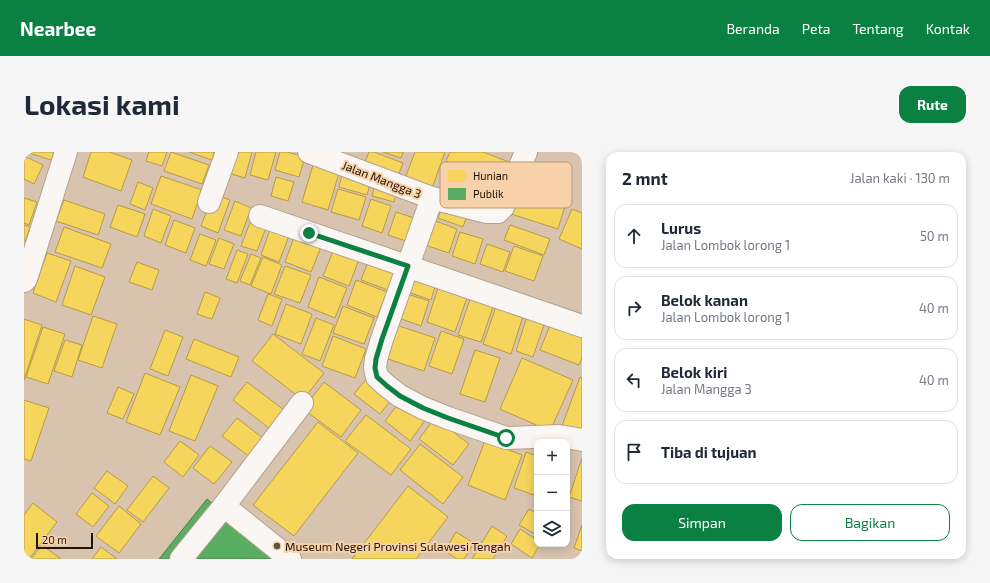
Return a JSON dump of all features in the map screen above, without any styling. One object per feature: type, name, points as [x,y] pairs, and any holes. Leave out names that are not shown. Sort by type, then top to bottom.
[{"type":"street","points":[[24,281],[26,279],[66,152]]},
{"type":"street","points":[[209,202],[226,152]]},
{"type":"street","name":"Jalan Mangga 3","points":[[309,152],[432,198],[382,339],[376,359],[375,368],[377,377],[400,396],[423,408],[506,438],[559,436],[582,440]]},
{"type":"street","points":[[522,162],[526,152]]},
{"type":"street","points":[[432,198],[440,200]]},
{"type":"street","points":[[471,208],[487,212],[498,212],[501,208]]},
{"type":"street","points":[[260,216],[582,326]]},
{"type":"street","points":[[181,559],[224,506],[302,402]]},
{"type":"street","points":[[224,506],[290,559]]},
{"type":"building: Hunian","points":[[26,152],[54,152],[51,160]]},
{"type":"building: Hunian","points":[[91,152],[110,152],[132,160],[121,191],[83,177]]},
{"type":"building: Hunian","points":[[149,152],[167,152],[162,166],[146,161]]},
{"type":"building: Hunian","points":[[171,152],[209,165],[202,184],[164,171]]},
{"type":"building: Hunian","points":[[189,152],[214,152],[212,160]]},
{"type":"building: Hunian","points":[[230,152],[252,152],[245,178],[225,172]]},
{"type":"building: Hunian","points":[[256,152],[276,152],[268,180],[250,175]]},
{"type":"building: Hunian","points":[[280,152],[287,152],[305,157],[299,177],[275,170]]},
{"type":"building: Hunian","points":[[369,152],[374,152],[403,163],[397,179],[363,167]]},
{"type":"building: Hunian","points":[[383,152],[403,152],[401,158]]},
{"type":"building: Hunian","points":[[415,152],[445,152],[441,162],[440,162],[431,191],[404,181]]},
{"type":"building: Hunian","points":[[450,152],[483,152],[509,162],[449,162],[446,161]]},
{"type":"building: Hunian","points":[[24,156],[43,165],[34,184],[24,179]]},
{"type":"building: Hunian","points":[[313,165],[339,173],[328,210],[302,202]]},
{"type":"building: Hunian","points":[[342,175],[370,184],[367,195],[339,187]]},
{"type":"building: Hunian","points":[[161,176],[202,190],[192,219],[151,204]]},
{"type":"building: Hunian","points":[[276,177],[294,182],[288,201],[271,196]]},
{"type":"building: Hunian","points":[[138,182],[153,188],[145,210],[130,204]]},
{"type":"building: Hunian","points":[[375,185],[397,190],[394,202],[372,196]]},
{"type":"building: Hunian","points":[[338,189],[366,197],[359,220],[331,212]]},
{"type":"building: Hunian","points":[[213,194],[230,200],[218,233],[201,226]]},
{"type":"building: Hunian","points":[[24,198],[37,202],[29,225],[24,223]]},
{"type":"building: Hunian","points":[[371,199],[391,206],[382,233],[362,226]]},
{"type":"building: Hunian","points":[[64,200],[105,214],[98,235],[56,221]]},
{"type":"building: Hunian","points":[[235,201],[251,208],[241,236],[224,230]]},
{"type":"building: Hunian","points":[[118,205],[145,214],[137,237],[110,227]]},
{"type":"building: Hunian","points":[[442,208],[467,216],[463,227],[438,218]]},
{"type":"building: Hunian","points":[[513,208],[564,208],[558,229],[511,214]]},
{"type":"building: Hunian","points":[[153,209],[171,216],[161,243],[144,236]]},
{"type":"building: Hunian","points":[[572,209],[582,213],[582,249],[559,239]]},
{"type":"building: Hunian","points":[[396,212],[417,219],[409,242],[388,235]]},
{"type":"building: Hunian","points":[[253,215],[269,220],[257,251],[241,246]]},
{"type":"building: Hunian","points":[[174,220],[195,228],[186,253],[165,245]]},
{"type":"building: Hunian","points":[[433,220],[457,229],[449,253],[425,245]]},
{"type":"building: Hunian","points":[[273,221],[292,228],[279,262],[261,255]]},
{"type":"building: Hunian","points":[[24,225],[30,227],[25,242],[24,241]]},
{"type":"building: Hunian","points":[[510,225],[550,239],[544,255],[504,240]]},
{"type":"building: Hunian","points":[[64,227],[111,244],[102,268],[55,252]]},
{"type":"building: Hunian","points":[[296,232],[323,242],[311,272],[285,262]]},
{"type":"building: Hunian","points":[[460,232],[483,239],[475,264],[452,256]]},
{"type":"building: Hunian","points":[[200,234],[216,240],[206,266],[190,260]]},
{"type":"building: Hunian","points":[[219,238],[234,244],[224,269],[209,264]]},
{"type":"building: Hunian","points":[[336,244],[361,254],[349,286],[323,276]]},
{"type":"building: Hunian","points":[[487,244],[510,252],[503,272],[480,264]]},
{"type":"building: Hunian","points":[[514,246],[543,256],[534,281],[505,271]]},
{"type":"building: Hunian","points":[[237,250],[248,254],[237,283],[226,279]]},
{"type":"building: Hunian","points":[[47,253],[71,261],[56,302],[33,293]]},
{"type":"building: Hunian","points":[[251,254],[261,258],[250,285],[240,281]]},
{"type":"building: Hunian","points":[[263,257],[282,265],[271,294],[251,286]]},
{"type":"building: Hunian","points":[[370,257],[397,267],[388,290],[361,280]]},
{"type":"building: Hunian","points":[[137,262],[159,270],[152,290],[129,282]]},
{"type":"building: Hunian","points":[[75,266],[105,277],[91,315],[62,305]]},
{"type":"building: Hunian","points":[[285,266],[311,275],[300,303],[274,294]]},
{"type":"building: Hunian","points":[[409,271],[437,280],[431,300],[402,290]]},
{"type":"building: Hunian","points":[[319,277],[347,288],[335,318],[308,307]]},
{"type":"building: Hunian","points":[[356,280],[387,292],[377,317],[347,305]]},
{"type":"building: Hunian","points":[[440,282],[469,292],[455,332],[427,322]]},
{"type":"building: Hunian","points":[[205,292],[220,298],[212,319],[197,314]]},
{"type":"building: Hunian","points":[[404,293],[429,301],[421,326],[396,317]]},
{"type":"building: Hunian","points":[[472,293],[495,301],[481,342],[458,335]]},
{"type":"building: Hunian","points":[[268,294],[282,299],[272,326],[258,320]]},
{"type":"building: Hunian","points":[[498,301],[525,310],[511,354],[483,344]]},
{"type":"building: Hunian","points":[[286,304],[312,314],[301,344],[275,334]]},
{"type":"building: Hunian","points":[[343,306],[374,318],[364,344],[333,333]]},
{"type":"building: Hunian","points":[[529,310],[547,316],[533,357],[516,351]]},
{"type":"building: Hunian","points":[[93,316],[117,324],[102,368],[78,360]]},
{"type":"building: Hunian","points":[[316,318],[334,325],[320,361],[302,354]]},
{"type":"building: Hunian","points":[[24,319],[42,325],[24,380]]},
{"type":"building: Hunian","points":[[551,323],[582,335],[582,358],[579,365],[540,350]]},
{"type":"building: Hunian","points":[[396,325],[435,338],[424,371],[385,358]]},
{"type":"building: Hunian","points":[[43,327],[65,334],[48,384],[26,377]]},
{"type":"building: Hunian","points":[[165,330],[183,337],[168,376],[150,369]]},
{"type":"building: Hunian","points":[[441,331],[464,339],[452,374],[429,366]]},
{"type":"building: Hunian","points":[[273,334],[324,373],[303,400],[252,361]]},
{"type":"building: Hunian","points":[[333,336],[366,349],[355,378],[322,366]]},
{"type":"building: Hunian","points":[[194,339],[239,357],[231,377],[186,359]]},
{"type":"building: Hunian","points":[[65,340],[82,345],[72,377],[54,371]]},
{"type":"building: Hunian","points":[[475,350],[500,358],[485,402],[460,394]]},
{"type":"building: Hunian","points":[[522,358],[573,380],[550,431],[500,409]]},
{"type":"building: Hunian","points":[[145,373],[180,387],[160,435],[126,422]]},
{"type":"building: Hunian","points":[[191,375],[218,386],[195,441],[169,431]]},
{"type":"building: Hunian","points":[[368,377],[394,396],[380,414],[354,394]]},
{"type":"building: Hunian","points":[[580,377],[582,378],[582,433],[562,426]]},
{"type":"building: Hunian","points":[[247,382],[284,410],[270,429],[233,400]]},
{"type":"building: Hunian","points":[[324,382],[361,410],[341,437],[303,409]]},
{"type":"building: Hunian","points":[[118,387],[134,394],[123,419],[107,413]]},
{"type":"building: Hunian","points":[[402,399],[427,418],[410,441],[385,421]]},
{"type":"building: Hunian","points":[[24,400],[49,408],[31,461],[24,459]]},
{"type":"building: Hunian","points":[[366,415],[411,449],[391,475],[345,441]]},
{"type":"building: Hunian","points":[[237,418],[264,439],[250,457],[222,436]]},
{"type":"building: Hunian","points":[[435,418],[469,444],[453,465],[419,439]]},
{"type":"building: Hunian","points":[[318,422],[358,453],[294,536],[253,505]]},
{"type":"building: Hunian","points":[[180,441],[199,455],[183,477],[164,462]]},
{"type":"building: Hunian","points":[[485,441],[522,455],[505,500],[468,485]]},
{"type":"building: Hunian","points":[[420,444],[463,477],[443,504],[400,470]]},
{"type":"building: Hunian","points":[[210,446],[232,462],[214,484],[193,468]]},
{"type":"building: Hunian","points":[[526,452],[534,455],[534,495],[514,488]]},
{"type":"building: Hunian","points":[[582,458],[582,501],[570,497]]},
{"type":"building: Hunian","points":[[107,471],[128,486],[115,504],[94,488]]},
{"type":"building: Hunian","points":[[153,476],[169,488],[143,522],[127,510]]},
{"type":"building: Hunian","points":[[408,486],[448,517],[416,559],[352,559]]},
{"type":"building: Hunian","points":[[92,493],[109,506],[93,527],[76,514]]},
{"type":"building: Hunian","points":[[33,503],[57,522],[29,559],[24,559],[24,515]]},
{"type":"building: Hunian","points":[[119,506],[141,524],[119,553],[96,536]]},
{"type":"building: Hunian","points":[[529,509],[534,512],[534,533],[519,525]]},
{"type":"building: Hunian","points":[[582,525],[582,551],[574,548]]},
{"type":"building: Hunian","points":[[492,526],[507,536],[493,559],[472,559]]},
{"type":"building: Hunian","points":[[520,529],[534,538],[534,547],[538,547],[532,558],[511,544]]},
{"type":"building: Hunian","points":[[456,532],[474,543],[464,559],[457,559],[445,551]]},
{"type":"building: Hunian","points":[[42,545],[61,559],[31,559]]},
{"type":"building: Hunian","points":[[101,547],[117,559],[92,559]]},
{"type":"building: Publik","points":[[207,499],[280,559],[159,559]]},
{"type":"place","name":"Museum Negeri Provinsi Sulawesi Tengah","points":[[277,546]]},
{"type":"route","points":[[309,233],[408,266],[376,359],[375,368],[377,377],[400,396],[423,408],[506,438]]}]
